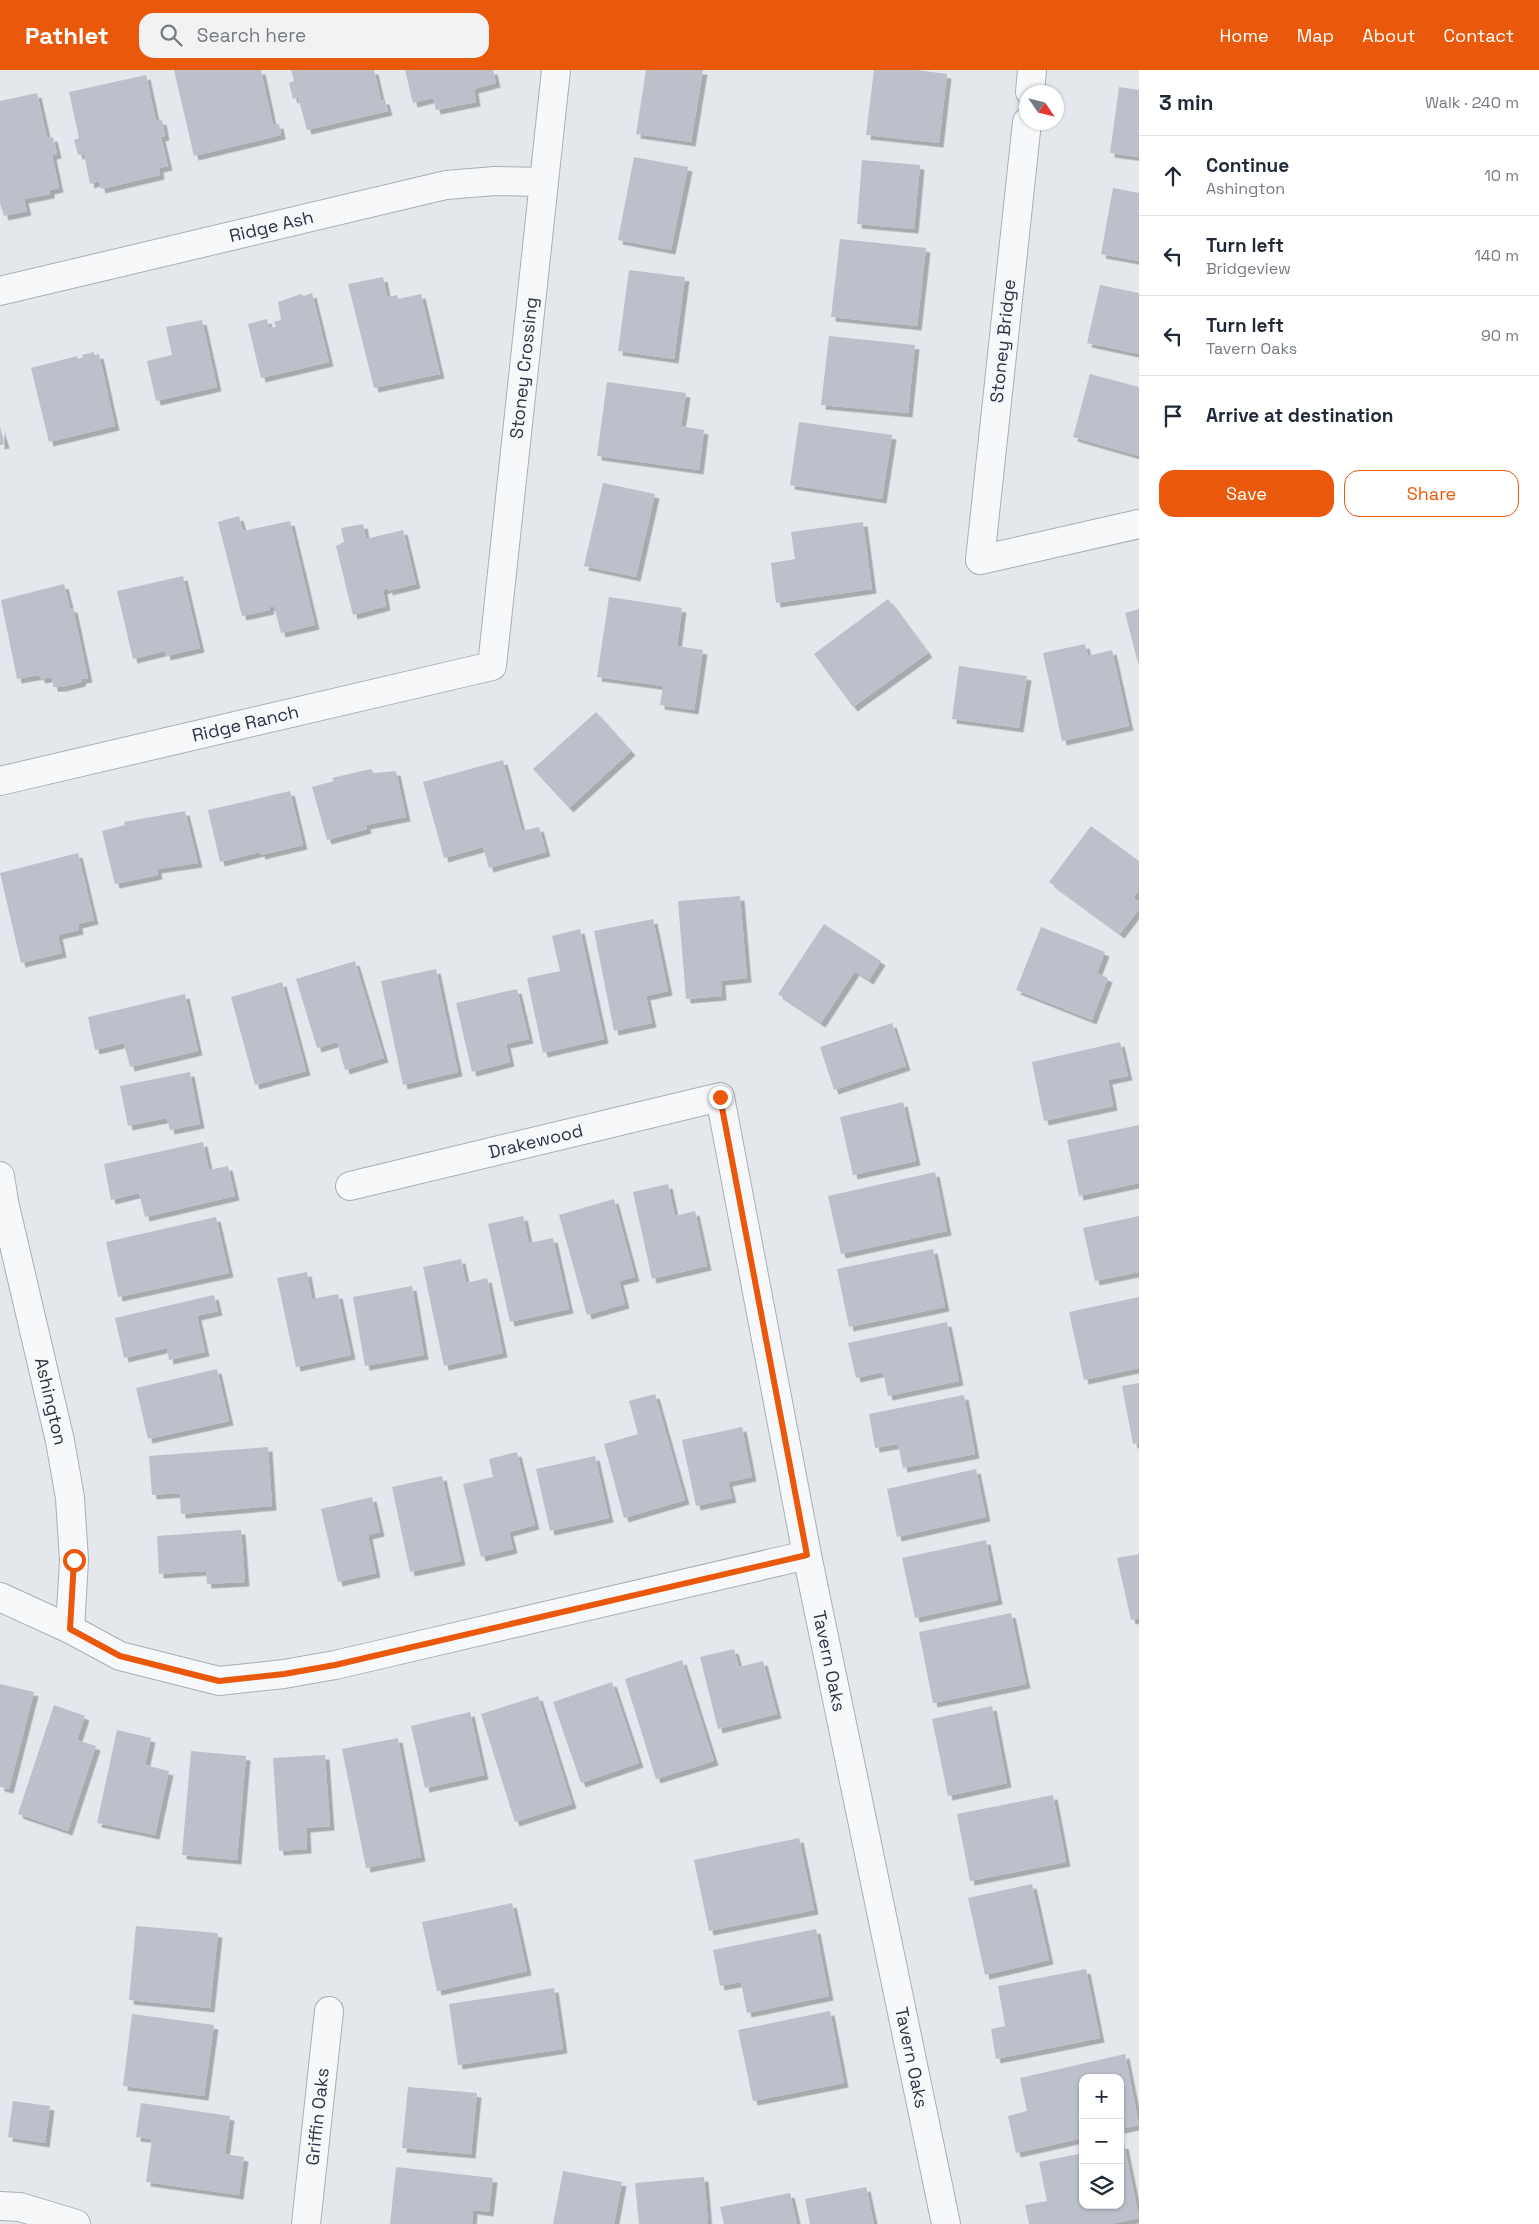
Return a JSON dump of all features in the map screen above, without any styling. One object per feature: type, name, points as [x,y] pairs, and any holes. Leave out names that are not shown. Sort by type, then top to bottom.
[{"type":"street","name":"Stoney Crossing","points":[[492,666],[556,70]]},
{"type":"street","points":[[1031,85],[1032,70]]},
{"type":"street","name":"Stoney Bridge","points":[[1026,130],[980,560],[1139,524]]},
{"type":"street","name":"Ridge Ash","points":[[0,291],[446,185],[495,181],[544,182]]},
{"type":"street","name":"Ridge Ranch","points":[[0,781],[492,666]]},
{"type":"street","name":"Drakewood","points":[[350,1186],[720,1097]]},
{"type":"street","name":"Tavern Oaks","points":[[720,1097],[807,1555],[946,2224]]},
{"type":"street","name":"Ashington","points":[[0,1176],[4,1202],[60,1441],[70,1498],[74,1560],[70,1629]]},
{"type":"street","points":[[0,1597],[70,1629],[120,1656],[219,1681],[284,1674],[335,1665],[807,1555]]},
{"type":"street","name":"Griffin Oaks","points":[[306,2224],[329,2012]]},
{"type":"street","points":[[0,2206],[20,2208],[76,2224]]},
{"type":"building","points":[[174,70],[261,70],[273,125],[279,124],[281,135],[194,156]]},
{"type":"building","points":[[291,70],[374,70],[381,100],[385,100],[388,111],[307,130],[298,97],[293,99],[289,83],[294,81]]},
{"type":"building","points":[[405,70],[493,70],[496,83],[474,89],[476,102],[436,110],[433,98],[413,103]]},
{"type":"building","points":[[646,70],[703,70],[691,142],[636,134]]},
{"type":"building","points":[[874,70],[916,70],[947,74],[939,143],[866,135]]},
{"type":"building","points":[[146,75],[156,121],[162,120],[165,136],[161,137],[168,166],[159,168],[160,175],[101,189],[99,181],[90,184],[84,154],[78,155],[74,140],[79,138],[69,92]]},
{"type":"building","points":[[1119,87],[1139,90],[1139,157],[1110,153]]},
{"type":"building","points":[[37,93],[47,138],[53,137],[57,154],[52,155],[59,188],[50,190],[50,194],[24,199],[27,211],[4,216],[0,203],[0,101]]},
{"type":"building","points":[[634,157],[688,167],[671,250],[618,240]]},
{"type":"building","points":[[862,160],[920,165],[914,229],[857,224]]},
{"type":"building","points":[[1113,188],[1139,193],[1139,261],[1101,254]]},
{"type":"building","points":[[840,239],[926,248],[917,326],[831,317]]},
{"type":"building","points":[[629,270],[685,277],[674,359],[618,351]]},
{"type":"building","points":[[383,277],[387,297],[397,295],[398,299],[421,294],[440,374],[374,388],[348,284]]},
{"type":"building","points":[[1100,285],[1139,293],[1139,354],[1087,343]]},
{"type":"building","points":[[312,293],[329,362],[261,378],[248,324],[267,319],[269,328],[276,327],[274,322],[281,320],[278,302],[301,294],[304,296]]},
{"type":"building","points":[[202,320],[217,387],[156,401],[147,361],[172,355],[166,327]]},
{"type":"building","points":[[829,336],[915,345],[908,413],[821,405]]},
{"type":"building","points":[[94,352],[94,355],[99,354],[115,426],[49,442],[31,368],[77,356],[78,359],[83,357],[82,355]]},
{"type":"building","points":[[1090,374],[1139,387],[1139,456],[1073,437]]},
{"type":"building","points":[[607,382],[686,393],[681,426],[704,430],[699,470],[597,456]]},
{"type":"building","points":[[799,422],[892,435],[882,499],[790,485]]},
{"type":"building","points":[[0,427],[5,444],[0,445]]},
{"type":"building","points":[[603,483],[655,494],[636,577],[584,566]]},
{"type":"building","points":[[239,516],[243,531],[290,521],[315,625],[281,633],[274,606],[269,607],[270,610],[242,616],[218,522]]},
{"type":"building","points":[[863,522],[872,589],[776,603],[771,563],[795,559],[791,532]]},
{"type":"building","points":[[363,524],[366,539],[403,530],[416,584],[388,591],[388,588],[383,590],[386,606],[353,615],[336,546],[344,542],[341,528]]},
{"type":"building","points":[[183,576],[200,648],[166,656],[165,651],[133,659],[117,591]]},
{"type":"building","points":[[64,584],[70,608],[73,608],[88,678],[62,687],[53,687],[52,677],[41,679],[39,675],[17,679],[1,600]]},
{"type":"building","points":[[609,597],[682,608],[677,646],[703,650],[694,710],[660,705],[663,686],[597,677]]},
{"type":"building","points":[[888,599],[928,653],[853,707],[814,654]]},
{"type":"building","points":[[1139,609],[1139,663],[1138,663],[1125,613]]},
{"type":"building","points":[[1085,644],[1088,656],[1112,650],[1129,726],[1062,741],[1043,653]]},
{"type":"building","points":[[959,666],[1027,676],[1019,728],[952,719]]},
{"type":"building","points":[[596,712],[631,751],[569,808],[533,769]]},
{"type":"building","points":[[503,760],[522,831],[539,827],[546,852],[489,868],[483,847],[444,858],[423,782]]},
{"type":"building","points":[[371,769],[374,773],[396,771],[406,817],[366,825],[367,829],[327,840],[312,787],[334,781],[332,778]]},
{"type":"building","points":[[290,791],[303,845],[261,855],[260,852],[220,862],[208,810]]},
{"type":"building","points":[[185,811],[198,863],[157,869],[158,875],[115,884],[102,831],[125,825],[124,822]]},
{"type":"building","points":[[1091,826],[1139,861],[1139,890],[1133,898],[1139,902],[1139,909],[1120,934],[1049,882]]},
{"type":"building","points":[[78,853],[94,920],[78,924],[79,930],[58,935],[62,953],[21,963],[0,873]]},
{"type":"building","points":[[740,896],[747,978],[721,981],[722,996],[686,999],[678,901]]},
{"type":"building","points":[[653,919],[668,991],[646,996],[652,1023],[614,1031],[594,931]]},
{"type":"building","points":[[824,924],[881,961],[869,980],[855,971],[821,1023],[778,994]]},
{"type":"building","points":[[1041,927],[1105,952],[1097,973],[1108,978],[1092,1020],[1016,990]]},
{"type":"building","points":[[580,929],[604,1039],[543,1053],[527,978],[560,971],[552,936]]},
{"type":"building","points":[[355,961],[384,1058],[345,1070],[337,1042],[317,1048],[296,979]]},
{"type":"building","points":[[436,969],[458,1072],[403,1085],[381,981]]},
{"type":"building","points":[[282,982],[306,1071],[255,1085],[231,997]]},
{"type":"building","points":[[517,989],[529,1039],[506,1044],[510,1062],[472,1072],[456,1003]]},
{"type":"building","points":[[185,994],[198,1051],[130,1067],[124,1043],[95,1050],[88,1017]]},
{"type":"building","points":[[892,1023],[906,1066],[834,1090],[820,1047]]},
{"type":"building","points":[[1120,1042],[1128,1076],[1108,1080],[1113,1106],[1044,1121],[1032,1062]]},
{"type":"building","points":[[190,1072],[200,1124],[170,1130],[167,1118],[128,1126],[120,1086]]},
{"type":"building","points":[[903,1102],[916,1161],[853,1175],[840,1117]]},
{"type":"building","points":[[1139,1125],[1139,1183],[1079,1196],[1067,1140]]},
{"type":"building","points":[[203,1142],[209,1170],[228,1166],[235,1196],[145,1217],[139,1193],[111,1200],[104,1164]]},
{"type":"building","points":[[935,1172],[947,1231],[841,1254],[828,1196]]},
{"type":"building","points":[[668,1184],[675,1216],[695,1211],[707,1266],[652,1279],[633,1192]]},
{"type":"building","points":[[614,1199],[635,1277],[619,1281],[625,1304],[587,1315],[559,1215]]},
{"type":"building","points":[[523,1216],[529,1243],[553,1238],[569,1309],[510,1322],[488,1224]]},
{"type":"building","points":[[1139,1216],[1139,1272],[1095,1281],[1083,1228]]},
{"type":"building","points":[[216,1217],[229,1273],[118,1297],[106,1242]]},
{"type":"building","points":[[933,1249],[945,1307],[849,1327],[837,1269]]},
{"type":"building","points":[[461,1259],[466,1283],[487,1278],[503,1353],[444,1366],[423,1267]]},
{"type":"building","points":[[307,1272],[312,1299],[338,1294],[351,1355],[296,1367],[277,1278]]},
{"type":"building","points":[[412,1286],[424,1355],[365,1366],[353,1297]]},
{"type":"building","points":[[214,1295],[218,1311],[197,1316],[205,1352],[169,1360],[167,1348],[124,1358],[115,1318]]},
{"type":"building","points":[[1139,1297],[1139,1368],[1084,1380],[1069,1312]]},
{"type":"building","points":[[947,1322],[959,1381],[888,1396],[883,1372],[856,1378],[848,1343]]},
{"type":"building","points":[[217,1369],[229,1421],[148,1439],[136,1388]]},
{"type":"building","points":[[1139,1383],[1139,1443],[1133,1444],[1122,1386]]},
{"type":"building","points":[[655,1394],[685,1500],[624,1518],[604,1444],[638,1434],[629,1401]]},
{"type":"building","points":[[964,1395],[975,1454],[903,1468],[898,1444],[875,1448],[869,1414]]},
{"type":"building","points":[[742,1427],[752,1477],[728,1482],[732,1498],[696,1506],[682,1440]]},
{"type":"building","points":[[268,1447],[272,1506],[181,1514],[180,1493],[152,1495],[149,1456]]},
{"type":"building","points":[[517,1452],[535,1525],[509,1532],[513,1549],[481,1557],[463,1484],[493,1477],[489,1459]]},
{"type":"building","points":[[595,1456],[609,1518],[550,1531],[536,1469]]},
{"type":"building","points":[[976,1469],[986,1517],[897,1537],[887,1489]]},
{"type":"building","points":[[442,1476],[461,1561],[410,1572],[392,1487]]},
{"type":"building","points":[[372,1497],[380,1532],[368,1535],[376,1573],[338,1582],[321,1509]]},
{"type":"building","points":[[241,1530],[245,1582],[207,1584],[206,1571],[159,1574],[157,1536]]},
{"type":"building","points":[[986,1540],[998,1600],[915,1618],[902,1558]]},
{"type":"building","points":[[1139,1554],[1139,1618],[1131,1620],[1117,1558]]},
{"type":"building","points":[[1011,1613],[1026,1684],[933,1703],[919,1632]]},
{"type":"building","points":[[734,1649],[739,1667],[763,1661],[777,1714],[718,1729],[700,1657]]},
{"type":"building","points":[[682,1660],[714,1761],[656,1779],[625,1679]]},
{"type":"building","points":[[612,1682],[639,1763],[581,1783],[553,1702]]},
{"type":"building","points":[[0,1684],[34,1692],[9,1789],[0,1787]]},
{"type":"building","points":[[538,1696],[572,1804],[515,1822],[481,1714]]},
{"type":"building","points":[[54,1705],[85,1716],[77,1740],[96,1746],[68,1831],[18,1814]]},
{"type":"building","points":[[992,1706],[1007,1783],[948,1796],[932,1719]]},
{"type":"building","points":[[470,1712],[484,1775],[425,1788],[411,1726]]},
{"type":"building","points":[[117,1730],[151,1738],[145,1765],[169,1771],[155,1835],[97,1823]]},
{"type":"building","points":[[398,1738],[421,1857],[366,1868],[342,1749]]},
{"type":"building","points":[[191,1751],[246,1756],[237,1860],[182,1855]]},
{"type":"building","points":[[325,1755],[330,1826],[306,1828],[307,1849],[279,1851],[273,1758]]},
{"type":"building","points":[[1053,1795],[1066,1862],[970,1881],[957,1814]]},
{"type":"building","points":[[799,1838],[814,1910],[709,1931],[694,1860]]},
{"type":"building","points":[[1032,1884],[1049,1960],[985,1975],[968,1898]]},
{"type":"building","points":[[512,1903],[527,1971],[437,1991],[422,1922]]},
{"type":"building","points":[[136,1926],[218,1933],[210,2008],[129,2000]]},
{"type":"building","points":[[816,1929],[829,1996],[747,2013],[741,1982],[720,1986],[713,1950]]},
{"type":"building","points":[[1086,1969],[1100,2038],[996,2059],[991,2029],[1005,2026],[998,1986]]},
{"type":"building","points":[[554,1988],[563,2049],[458,2065],[449,2004]]},
{"type":"building","points":[[830,2011],[844,2083],[753,2101],[738,2030]]},
{"type":"building","points":[[132,2014],[214,2025],[204,2096],[123,2086]]},
{"type":"building","points":[[1125,2054],[1139,2125],[1124,2128],[1124,2074],[1079,2074],[1079,2139],[1016,2153],[1008,2116],[1027,2111],[1020,2078]]},
{"type":"building","points":[[408,2087],[477,2093],[471,2154],[402,2148]]},
{"type":"building","points":[[13,2101],[50,2106],[45,2143],[8,2137]]},
{"type":"building","points":[[141,2103],[230,2116],[225,2154],[244,2157],[239,2195],[146,2182],[152,2139],[136,2137]]},
{"type":"building","points":[[1124,2144],[1139,2218],[1110,2224],[1029,2224],[1025,2205],[1047,2201],[1039,2162],[1079,2154],[1079,2209],[1124,2209]]},
{"type":"building","points":[[396,2167],[493,2178],[489,2212],[473,2210],[472,2224],[390,2224]]},
{"type":"building","points":[[563,2171],[622,2182],[614,2224],[553,2224]]},
{"type":"building","points":[[704,2177],[708,2224],[639,2224],[635,2183]]},
{"type":"building","points":[[866,2187],[874,2224],[810,2224],[805,2199]]},
{"type":"building","points":[[790,2193],[797,2224],[724,2224],[720,2207]]},
{"type":"route","points":[[74,1560],[70,1629],[120,1656],[219,1681],[284,1674],[335,1665],[807,1555],[720,1097]]}]
